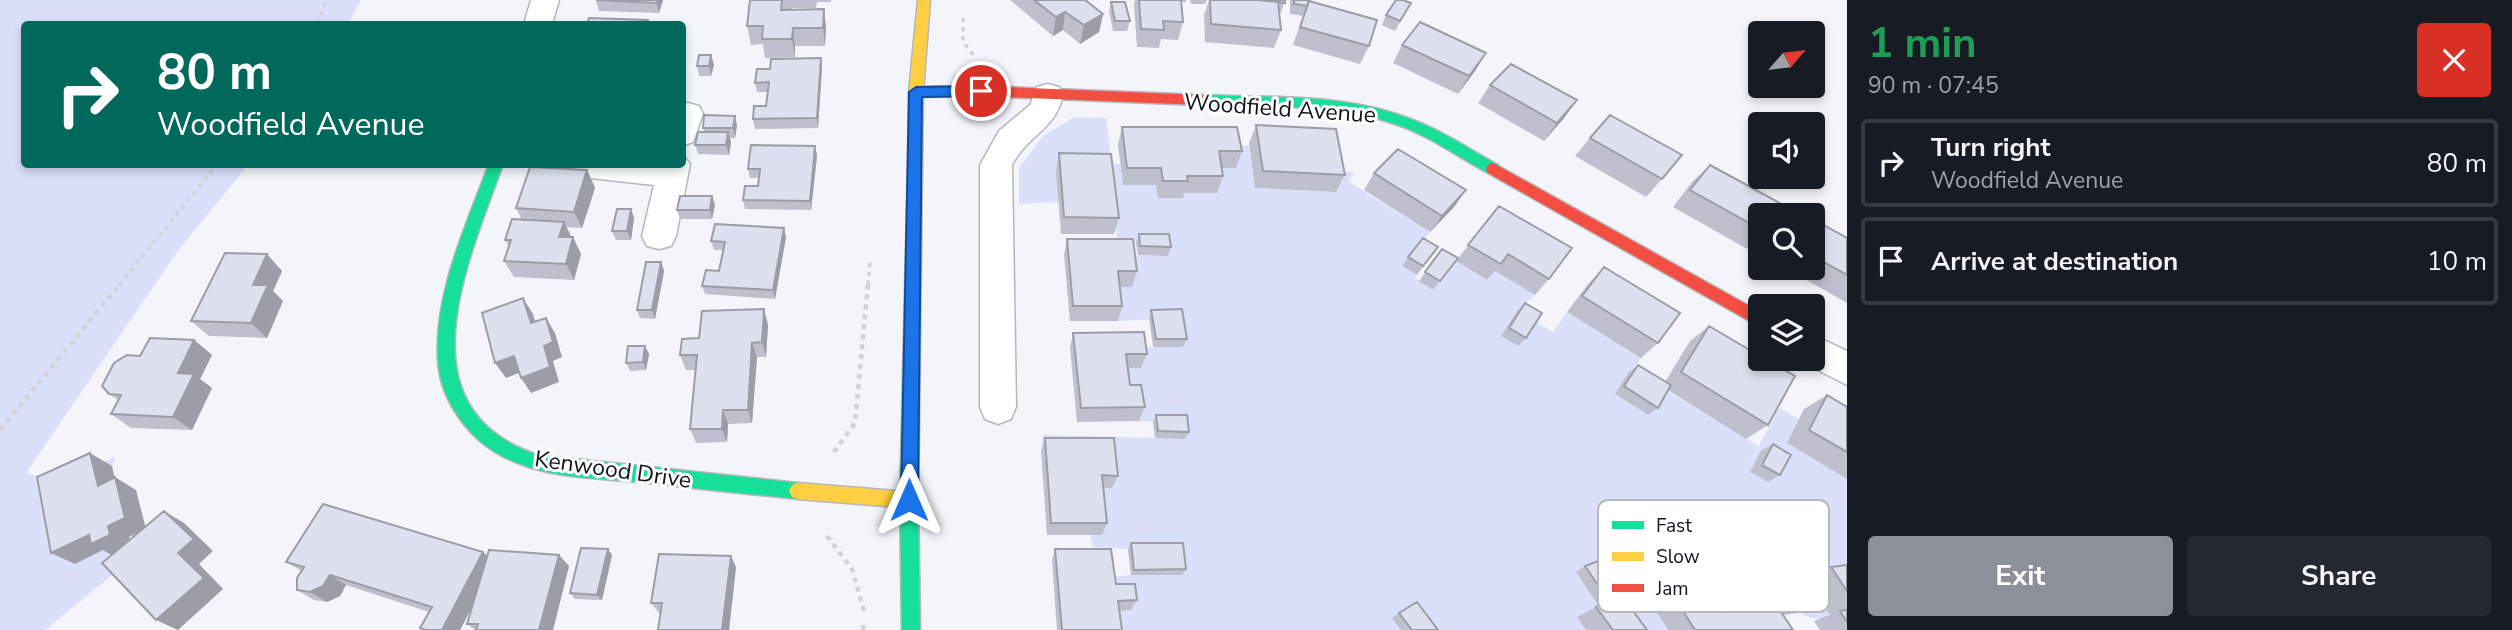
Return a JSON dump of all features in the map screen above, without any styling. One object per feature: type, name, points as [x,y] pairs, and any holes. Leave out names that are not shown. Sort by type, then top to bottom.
[{"type":"street","points":[[539,21],[545,0]]},
{"type":"street","points":[[911,630],[909,500],[916,92],[923,0]]},
{"type":"street","name":"Woodfield Avenue","points":[[916,92],[1286,104],[1362,111],[1395,118],[1428,133],[1748,313]]},
{"type":"street","points":[[998,407],[996,165],[1010,139],[1044,111],[1032,94]]},
{"type":"street","name":"Kenwood Drive","points":[[495,168],[456,289],[444,340],[449,385],[475,426],[502,446],[538,463],[822,494],[909,500]]},
{"type":"street","points":[[653,168],[673,169],[659,236]]},
{"type":"street","points":[[1825,357],[1847,369]]},
{"type":"path","points":[[319,21],[326,0]]},
{"type":"path","points":[[963,6],[963,42],[983,66],[1014,72],[1032,94]]},
{"type":"path","points":[[0,430],[215,168]]},
{"type":"path","points":[[825,533],[852,569],[864,609],[863,630]]},
{"type":"shaded area","points":[[0,0],[361,0],[350,21],[21,21],[21,168],[246,168],[177,252],[26,473],[52,480],[116,457],[112,466],[60,490],[76,563],[111,546],[137,555],[45,630],[0,630]]},
{"type":"shaded area","points":[[1074,117],[1106,118],[1112,164],[1120,164],[1123,185],[1156,185],[1182,193],[1216,193],[1212,168],[1231,145],[1249,146],[1255,188],[1335,192],[1332,171],[1354,172],[1349,182],[1430,232],[1403,266],[1417,275],[1415,278],[1433,290],[1456,261],[1487,280],[1494,270],[1535,295],[1517,311],[1501,336],[1518,346],[1534,321],[1553,332],[1567,312],[1641,358],[1615,394],[1648,415],[1665,389],[1758,446],[1751,461],[1779,408],[1799,419],[1787,443],[1847,479],[1847,580],[1832,618],[1811,618],[1800,612],[1829,612],[1829,500],[1598,500],[1598,572],[1593,565],[1598,608],[1578,617],[1586,630],[1427,630],[1392,618],[1401,630],[1115,630],[1113,611],[1131,610],[1111,595],[1108,577],[1131,575],[1128,549],[1092,547],[1091,535],[1102,534],[1098,488],[1112,488],[1109,452],[1041,451],[1043,435],[1155,438],[1153,422],[1139,421],[1136,399],[1121,369],[1138,347],[1153,347],[1178,318],[1118,321],[1114,287],[1128,255],[1168,256],[1166,243],[1117,242],[1112,172],[1058,202],[1019,204],[1019,168],[1043,136]]},
{"type":"shaded area","points":[[1627,612],[1657,612],[1667,630],[1640,630]]},
{"type":"shaded area","points":[[1664,612],[1741,612],[1705,622]]},
{"type":"building","points":[[596,0],[658,0],[657,3]]},
{"type":"building","points":[[750,0],[782,0],[781,10],[824,9],[823,28],[793,28],[792,39],[762,39],[763,26],[747,26]]},
{"type":"building","points":[[1034,0],[1085,0],[1103,14],[1084,25],[1065,12],[1056,17]]},
{"type":"building","points":[[1139,0],[1181,0],[1183,22],[1163,21],[1164,30],[1141,29]]},
{"type":"building","points":[[1210,0],[1278,2],[1281,30],[1211,24]]},
{"type":"building","points":[[1294,0],[1308,0],[1307,6],[1294,4]]},
{"type":"building","points":[[1396,0],[1411,3],[1400,21],[1386,15]]},
{"type":"building","points":[[1309,1],[1377,20],[1369,46],[1300,27]]},
{"type":"building","points":[[1111,2],[1125,2],[1130,21],[1115,21]]},
{"type":"building","points":[[589,18],[648,20],[648,21],[588,21]]},
{"type":"building","points":[[1420,22],[1486,53],[1469,76],[1402,45]]},
{"type":"building","points":[[699,55],[711,55],[709,66],[697,66]]},
{"type":"building","points":[[821,58],[817,118],[753,119],[754,106],[766,106],[769,82],[755,83],[757,69],[770,69],[771,59]]},
{"type":"building","points":[[1511,64],[1577,100],[1557,123],[1490,85]]},
{"type":"building","points":[[704,115],[735,116],[733,128],[703,128]]},
{"type":"building","points":[[1610,115],[1682,155],[1662,179],[1590,138]]},
{"type":"building","points":[[1256,125],[1336,129],[1345,175],[1263,171]]},
{"type":"building","points":[[1122,127],[1237,127],[1242,151],[1219,151],[1223,176],[1187,176],[1188,181],[1163,181],[1161,168],[1127,168]]},
{"type":"building","points":[[698,132],[728,132],[726,145],[695,145]]},
{"type":"building","points":[[751,145],[815,146],[810,201],[743,200],[745,186],[758,186],[760,169],[748,169]]},
{"type":"building","points":[[1398,149],[1466,190],[1442,216],[1374,173]]},
{"type":"building","points":[[1059,153],[1111,154],[1119,218],[1064,217]]},
{"type":"building","points":[[1710,165],[1748,186],[1748,189],[1754,189],[1780,203],[1748,203],[1748,222],[1690,190]]},
{"type":"building","points":[[530,168],[587,170],[574,212],[516,208]]},
{"type":"building","points":[[680,196],[712,196],[710,210],[677,210]]},
{"type":"building","points":[[1499,206],[1572,248],[1549,279],[1508,254],[1501,264],[1468,245]]},
{"type":"building","points":[[617,209],[631,209],[627,231],[612,231]]},
{"type":"building","points":[[512,219],[564,222],[559,237],[573,237],[566,264],[504,261],[511,240],[505,240]]},
{"type":"building","points":[[715,224],[784,228],[773,290],[702,286],[706,270],[719,271],[725,242],[711,241]]},
{"type":"building","points":[[1825,226],[1847,238],[1847,275],[1825,263]]},
{"type":"building","points":[[1139,234],[1169,234],[1171,247],[1140,246]]},
{"type":"building","points":[[1423,238],[1438,247],[1423,266],[1408,257]]},
{"type":"building","points":[[1067,239],[1133,239],[1137,271],[1118,271],[1122,306],[1073,306]]},
{"type":"building","points":[[1442,249],[1458,258],[1440,281],[1425,272]]},
{"type":"building","points":[[225,253],[267,254],[253,285],[268,285],[251,323],[191,321]]},
{"type":"building","points":[[646,262],[661,262],[652,310],[637,310]]},
{"type":"building","points":[[1604,267],[1680,313],[1658,343],[1582,296]]},
{"type":"building","points":[[523,298],[531,323],[546,318],[553,342],[544,346],[550,367],[521,378],[514,356],[495,363],[482,313]]},
{"type":"building","points":[[1525,303],[1542,313],[1526,338],[1509,328]]},
{"type":"building","points":[[764,309],[762,342],[752,343],[748,410],[723,410],[722,429],[690,429],[697,355],[680,355],[682,339],[699,338],[702,311]]},
{"type":"building","points":[[1182,309],[1187,339],[1156,339],[1151,310]]},
{"type":"building","points":[[1709,326],[1748,349],[1748,371],[1786,371],[1795,376],[1768,425],[1681,372]]},
{"type":"building","points":[[1144,332],[1147,354],[1126,354],[1130,385],[1141,385],[1145,407],[1081,408],[1073,333]]},
{"type":"building","points":[[150,338],[194,340],[178,373],[194,374],[173,417],[111,414],[121,395],[109,394],[102,386],[114,363],[127,355],[140,356]]},
{"type":"building","points":[[628,346],[645,346],[643,362],[626,363]]},
{"type":"building","points":[[1638,365],[1671,385],[1658,408],[1624,386]]},
{"type":"building","points":[[1827,395],[1847,407],[1847,452],[1809,430]]},
{"type":"building","points":[[1156,415],[1187,415],[1189,432],[1158,431]]},
{"type":"building","points":[[1045,438],[1114,438],[1118,476],[1102,475],[1107,523],[1051,523]]},
{"type":"building","points":[[1773,444],[1791,455],[1780,475],[1762,465]]},
{"type":"building","points":[[90,453],[98,486],[115,477],[125,518],[108,526],[110,535],[91,544],[89,535],[51,553],[37,477]]},
{"type":"building","points":[[323,504],[483,552],[442,630],[420,628],[432,607],[330,575],[323,586],[310,592],[297,590],[297,578],[304,567],[286,562]]},
{"type":"building","points":[[164,511],[194,539],[178,553],[204,578],[156,620],[102,563]]},
{"type":"building","points":[[1131,543],[1183,543],[1186,569],[1134,570]]},
{"type":"building","points":[[581,548],[608,549],[597,595],[570,593]]},
{"type":"building","points":[[1055,549],[1111,549],[1116,584],[1135,584],[1137,600],[1118,601],[1122,630],[1062,630]]},
{"type":"building","points":[[489,550],[559,555],[539,630],[476,630],[478,624],[467,624]]},
{"type":"building","points":[[659,554],[731,556],[722,630],[658,630],[662,603],[651,603]]},
{"type":"building","points":[[1598,561],[1598,585],[1585,566]]},
{"type":"building","points":[[1847,565],[1847,591],[1831,567]]},
{"type":"building","points":[[1417,602],[1438,630],[1412,630],[1399,613]]},
{"type":"building","points":[[1847,610],[1847,622],[1840,611]]},
{"type":"building","points":[[1600,612],[1634,612],[1647,630],[1613,630]]},
{"type":"building","points":[[1684,612],[1781,612],[1793,630],[1695,630]]},
{"type":"traffic: fast","points":[[1201,100],[1298,103],[1370,112],[1419,128],[1493,169]]},
{"type":"traffic: fast","points":[[911,630],[909,500],[915,167]]},
{"type":"traffic: fast","points":[[495,168],[462,260],[446,334],[446,359],[454,395],[475,426],[504,449],[538,463],[798,491]]},
{"type":"traffic: slow","points":[[915,167],[916,92],[924,0]]},
{"type":"traffic: slow","points":[[798,491],[909,500]]},
{"type":"traffic: jam","points":[[916,92],[981,91],[1201,100]]},
{"type":"traffic: jam","points":[[1493,169],[1748,313]]},
{"type":"route","points":[[909,500],[916,92],[981,91]]}]
